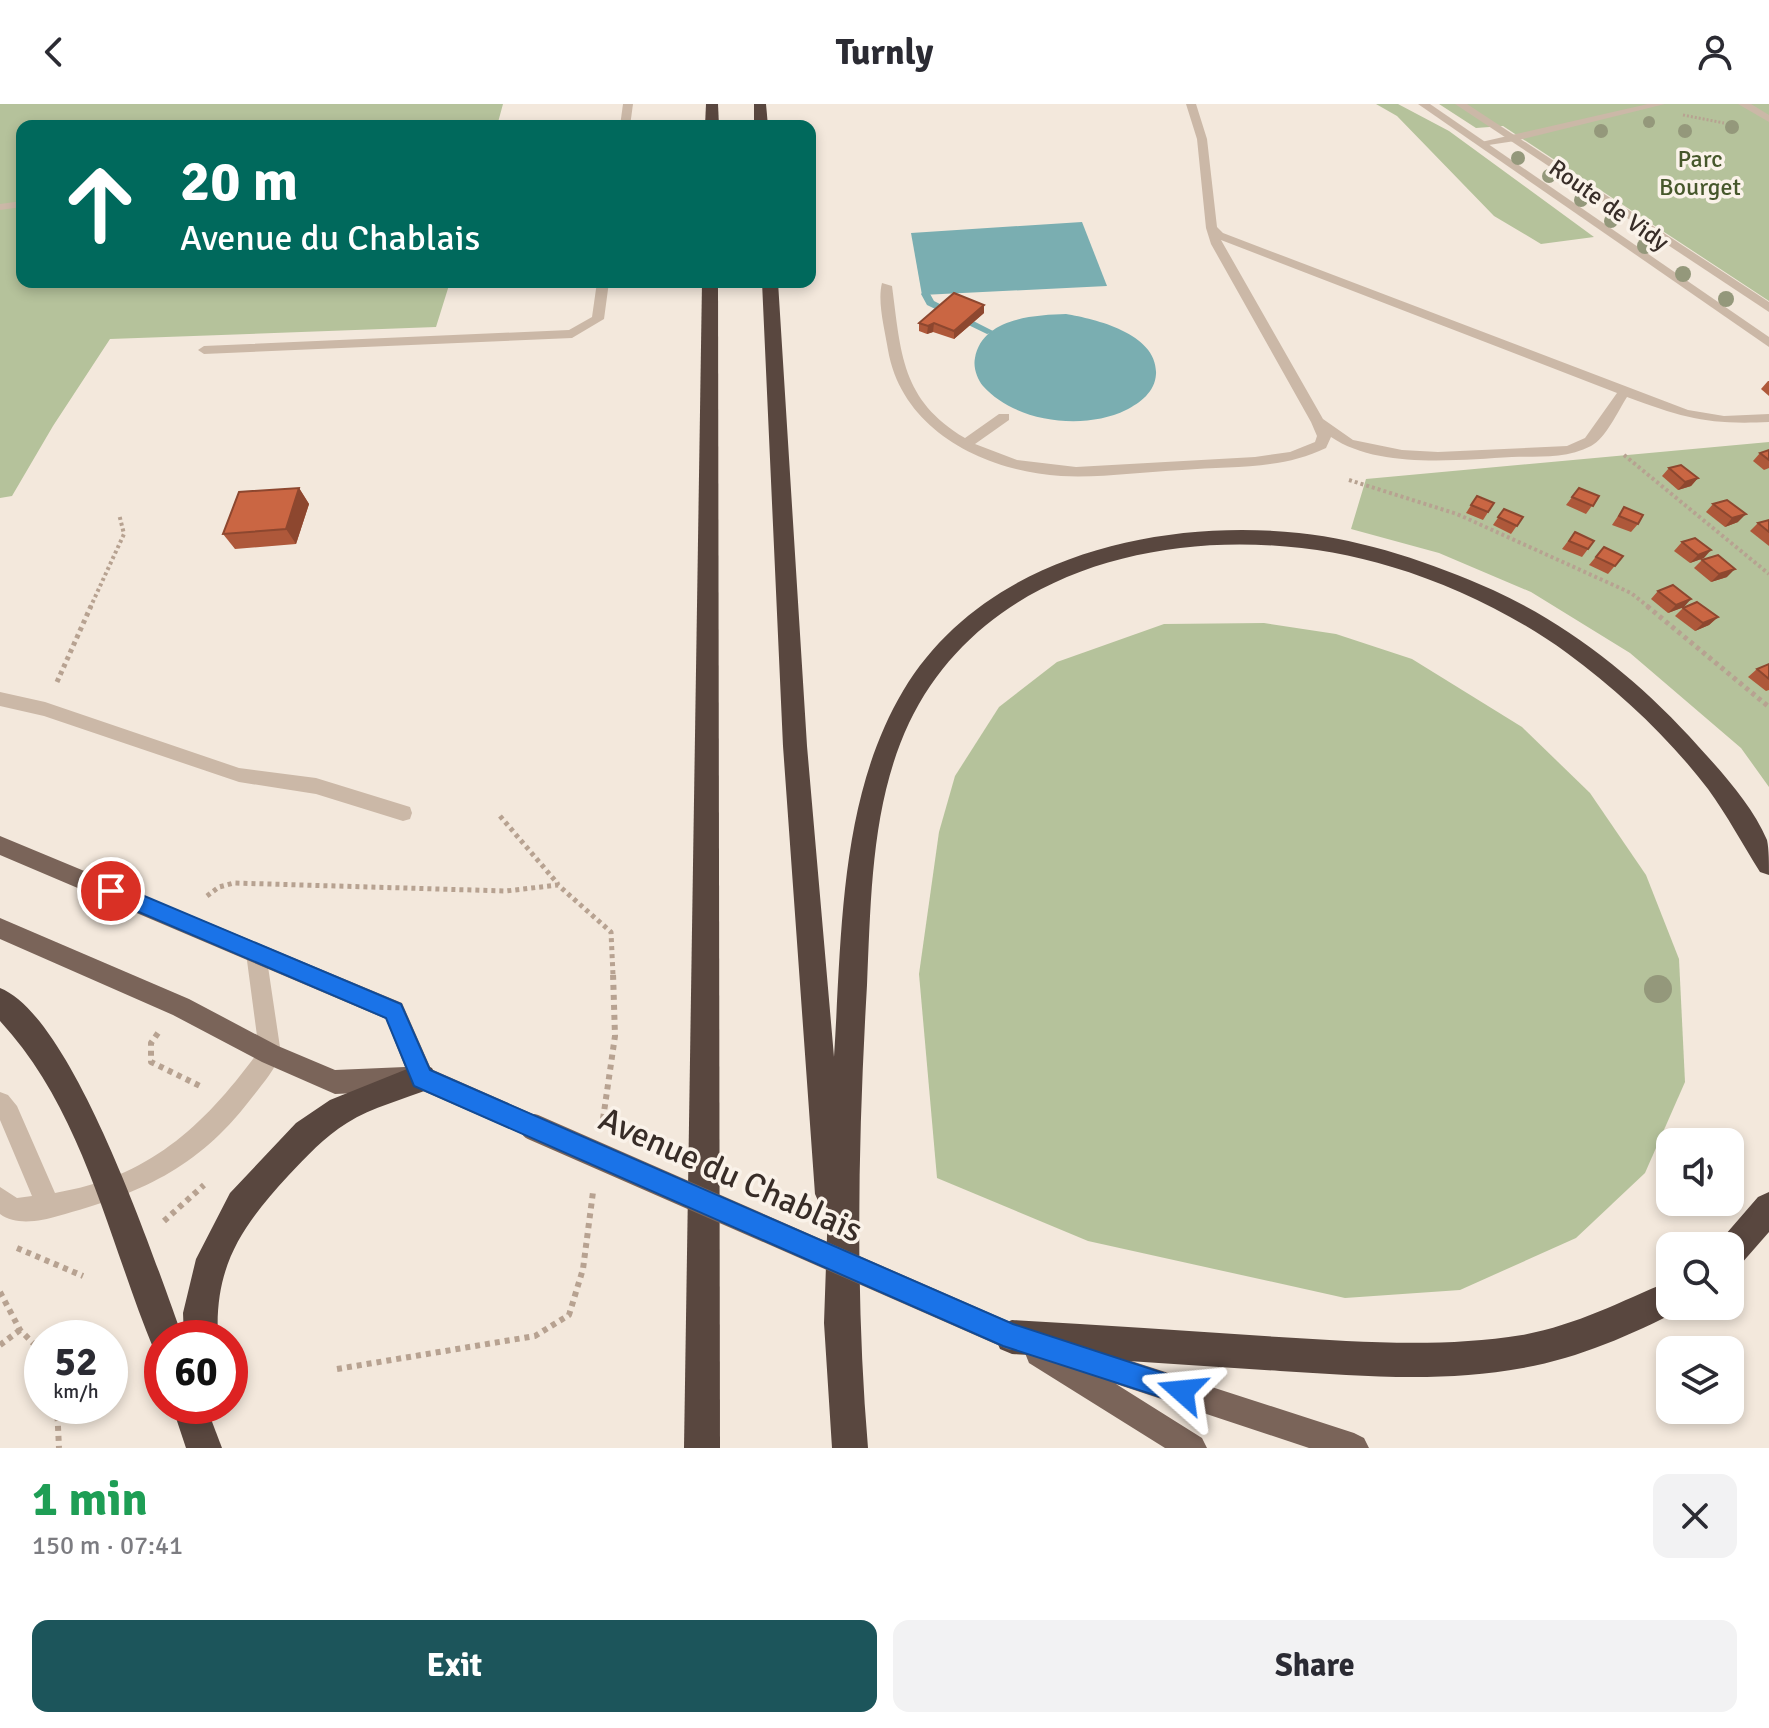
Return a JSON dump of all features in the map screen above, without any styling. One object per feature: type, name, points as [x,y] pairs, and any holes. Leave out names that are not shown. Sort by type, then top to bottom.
[{"type":"highway","points":[[702,1448],[710,288]]},
{"type":"highway","points":[[770,288],[795,746],[850,1448]]},
{"type":"highway","points":[[842,1338],[849,1039],[863,860],[880,768],[900,719],[935,665],[960,636],[990,611],[1039,581],[1091,558],[1128,548],[1181,539],[1227,536],[1336,547],[1400,562],[1436,575],[1545,629],[1636,695],[1710,772],[1769,864]]},
{"type":"highway","points":[[0,1001],[35,1038],[69,1096],[113,1189],[160,1320]]},
{"type":"highway","points":[[200,1320],[212,1259],[241,1204],[307,1134],[340,1110],[422,1078]]},
{"type":"highway","points":[[1744,1237],[1769,1208]]},
{"type":"highway","points":[[1012,1337],[1377,1360],[1478,1359],[1560,1345],[1606,1329],[1656,1304]]},
{"type":"highway","points":[[197,1424],[207,1448]]},
{"type":"highway","points":[[206,1424],[207,1448]]},
{"type":"main road","points":[[2,847],[394,1011],[422,1078]]},
{"type":"main road","name":"Avenue du Chablais","points":[[0,928],[181,1007],[270,1054],[335,1082],[422,1078],[1012,1337]]},
{"type":"main road","points":[[1012,1337],[1192,1448]]},
{"type":"main road","points":[[1012,1337],[1354,1448]]},
{"type":"street","name":"Route de Vidy","points":[[1423,104],[1769,343]]},
{"type":"street","points":[[1460,104],[1769,308]]},
{"type":"street","points":[[1743,104],[1769,119]]},
{"type":"lane","points":[[886,286],[901,380],[916,405],[937,426],[966,444],[1022,467],[1059,471],[1119,470],[1293,456],[1321,445],[1324,436],[1318,422],[1217,244],[1206,199],[1202,139],[1191,104]]},
{"type":"lane","points":[[1482,143],[1660,104]]},
{"type":"lane","points":[[1212,229],[1231,241],[1624,392],[1707,419],[1769,418]]},
{"type":"lane","points":[[204,350],[572,334],[598,319],[602,288]]},
{"type":"lane","points":[[1318,422],[1349,443],[1402,454],[1467,456],[1569,450],[1590,441],[1624,392]]},
{"type":"lane","points":[[966,444],[1004,417]]},
{"type":"lane","points":[[0,699],[45,709],[239,775],[316,786],[403,813]]},
{"type":"lane","points":[[0,1199],[14,1210],[49,1208],[113,1189],[157,1170],[200,1139],[235,1102],[270,1054],[256,953]]},
{"type":"lane","points":[[0,1103],[9,1114],[49,1208]]},
{"type":"path","points":[[1643,108],[1731,125]]},
{"type":"path","points":[[1624,455],[1769,574]]},
{"type":"path","points":[[1349,480],[1457,514],[1631,593],[1769,707]]},
{"type":"path","points":[[45,709],[124,534],[119,514]]},
{"type":"path","points":[[500,816],[558,885]]},
{"type":"path","points":[[158,1032],[151,1043],[151,1062],[203,1087]]},
{"type":"path","points":[[6,1243],[83,1276]]},
{"type":"path","points":[[0,1292],[24,1334]]},
{"type":"path","points":[[0,1345],[20,1330]]},
{"type":"path","points":[[58,1424],[59,1448]]},
{"type":"green space","points":[[0,104],[503,104],[499,120],[16,120],[16,288],[448,288],[436,327],[110,339],[12,496],[0,498]]},
{"type":"green space","points":[[1376,104],[1398,104],[1449,131],[1594,237],[1541,244],[1494,216],[1397,116]]},
{"type":"green space","name":"Parc Bourget","points":[[1439,104],[1769,104],[1769,301],[1503,126],[1476,128]]},
{"type":"green space","points":[[1769,442],[1769,787],[1741,748],[1630,653],[1531,592],[1439,553],[1351,529],[1366,479]]},
{"type":"green space","points":[[1264,623],[1336,634],[1412,659],[1522,727],[1590,793],[1646,875],[1679,959],[1685,1082],[1665,1128],[1656,1128],[1656,1148],[1645,1173],[1576,1238],[1460,1290],[1345,1298],[1088,1241],[937,1178],[919,974],[939,832],[955,776],[999,707],[1057,662],[1164,624]]},
{"type":"water","points":[[1082,222],[1107,286],[922,295],[911,233]]},
{"type":"water","points":[[1066,314],[1123,331],[1147,348],[1154,360],[1156,374],[1153,386],[1141,400],[1109,416],[1070,421],[1031,415],[1013,408],[983,386],[976,373],[975,362],[980,345],[988,334],[1011,321]]},
{"type":"building","points":[[954,293],[984,305],[954,331],[934,323],[928,326],[919,323]]},
{"type":"building","points":[[1769,450],[1769,460],[1760,453]]},
{"type":"building","points":[[1681,465],[1698,478],[1685,482],[1669,468]]},
{"type":"building","points":[[299,488],[286,529],[223,534],[239,492]]},
{"type":"building","points":[[1579,488],[1599,496],[1593,506],[1572,497]]},
{"type":"building","points":[[1477,496],[1494,503],[1488,512],[1471,505]]},
{"type":"building","points":[[1727,500],[1746,514],[1732,518],[1713,504]]},
{"type":"building","points":[[1624,507],[1643,515],[1638,524],[1619,516]]},
{"type":"building","points":[[1504,509],[1523,517],[1517,526],[1498,517]]},
{"type":"building","points":[[1769,520],[1769,532],[1758,523]]},
{"type":"building","points":[[1575,532],[1594,541],[1588,549],[1569,541]]},
{"type":"building","points":[[1695,538],[1711,550],[1698,555],[1682,542]]},
{"type":"building","points":[[1604,547],[1623,556],[1615,566],[1596,557]]},
{"type":"building","points":[[1718,555],[1735,569],[1719,574],[1702,560]]},
{"type":"building","points":[[1673,585],[1691,599],[1676,605],[1658,591]]},
{"type":"building","points":[[1697,602],[1718,617],[1703,623],[1683,608]]},
{"type":"building","points":[[1769,664],[1769,679],[1757,669]]},
{"type":"waterway","points":[[926,294],[930,303],[990,332]]},
{"type":"route","points":[[111,891],[394,1011],[422,1078],[1012,1337],[1182,1391]]}]
